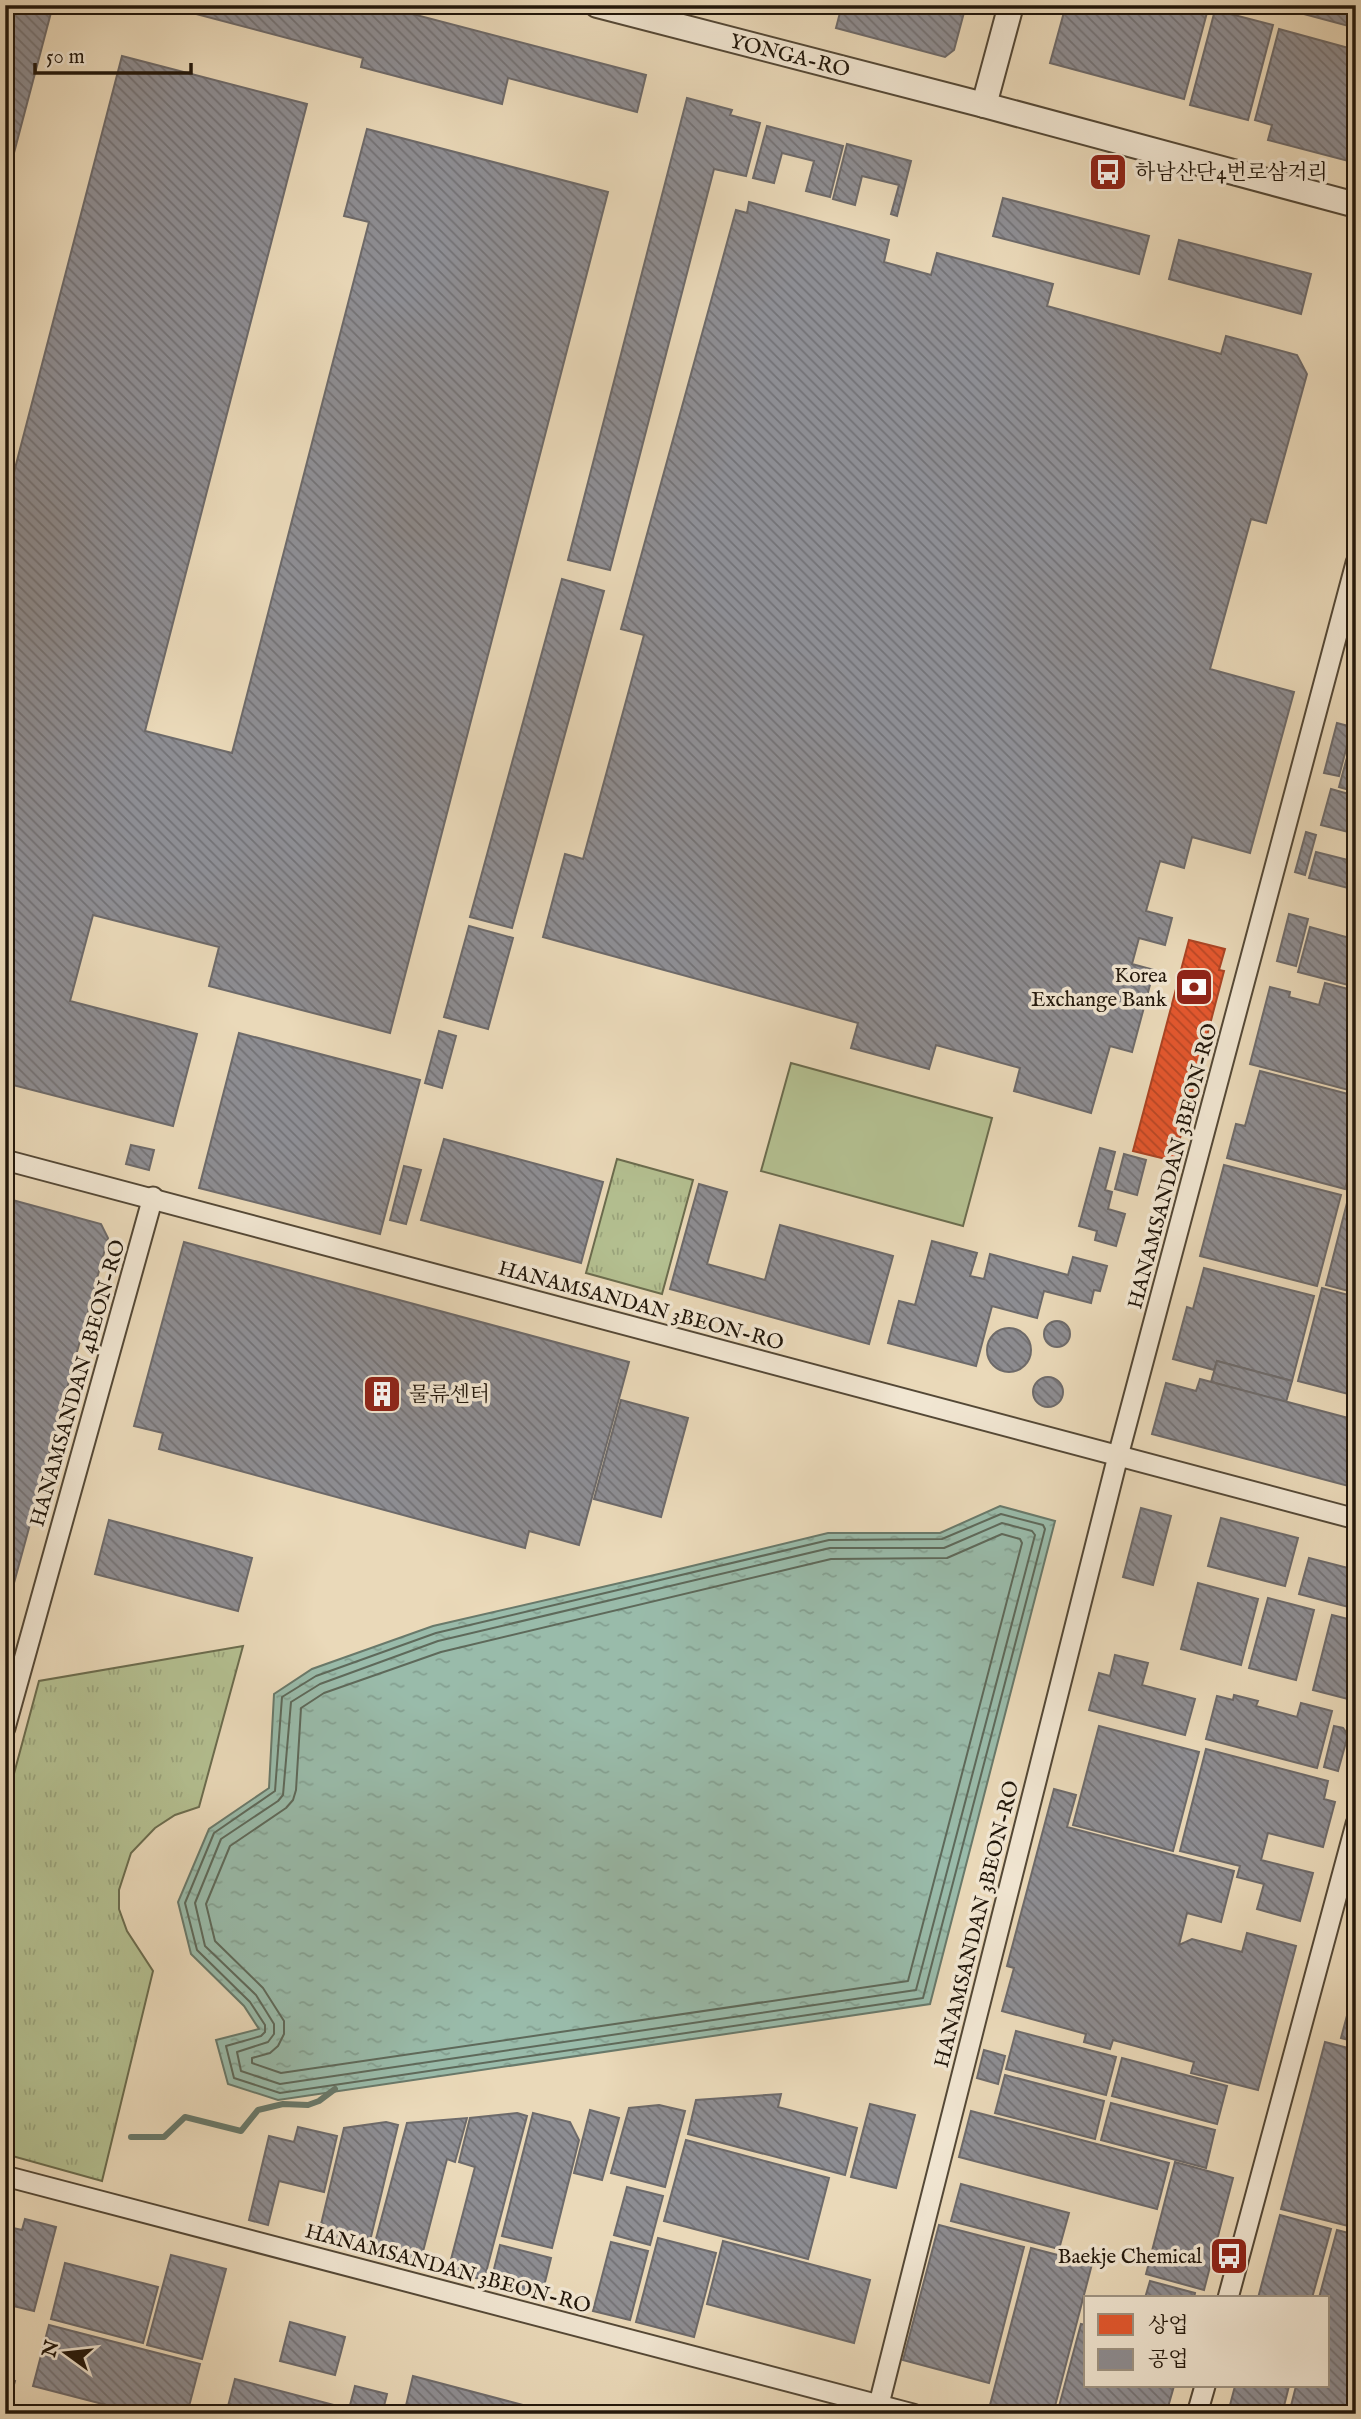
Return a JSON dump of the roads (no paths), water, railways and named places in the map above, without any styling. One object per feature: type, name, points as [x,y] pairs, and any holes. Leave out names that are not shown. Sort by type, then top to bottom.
[{"type":"street","name":"YONGA-RO","points":[[597,5],[1356,205]]},
{"type":"street","points":[[984,105],[1011,5]]},
{"type":"street","name":"HANAMSANDAN 3BEON-RO","points":[[879,2404],[1118,1456],[1356,563]]},
{"type":"street","points":[[5,1160],[153,1197]]},
{"type":"street","name":"HANAMSANDAN 3BEON-RO","points":[[153,1197],[1356,1519]]},
{"type":"street","name":"HANAMSANDAN 4BEON-RO","points":[[5,1728],[153,1197]]},
{"type":"street","points":[[1229,2296],[1356,1824]]},
{"type":"street","name":"HANAMSANDAN 3BEON-RO","points":[[5,2176],[914,2414]]},
{"type":"street","points":[[1198,2414],[1204,2388]]},
{"type":"water","points":[[1000,1506],[1055,1521],[930,2004],[278,2100],[228,2084],[216,2040],[259,2029],[244,2006],[191,1954],[178,1902],[209,1829],[269,1788],[274,1694],[312,1669],[433,1626],[828,1533],[940,1533]]},
{"type":"waterway","points":[[131,2137],[164,2137],[185,2117],[241,2131],[258,2110],[283,2104],[308,2105],[319,2101],[335,2089]]},
{"type":"place","name":"하남산단4번로삼거리","points":[[1108,172]]},
{"type":"place","name":"Korea Exchange Bank","points":[[1194,987]]},
{"type":"place","name":"물류센터","points":[[382,1394]]},
{"type":"place","name":"Baekje Chemical","points":[[1229,2256]]}]
